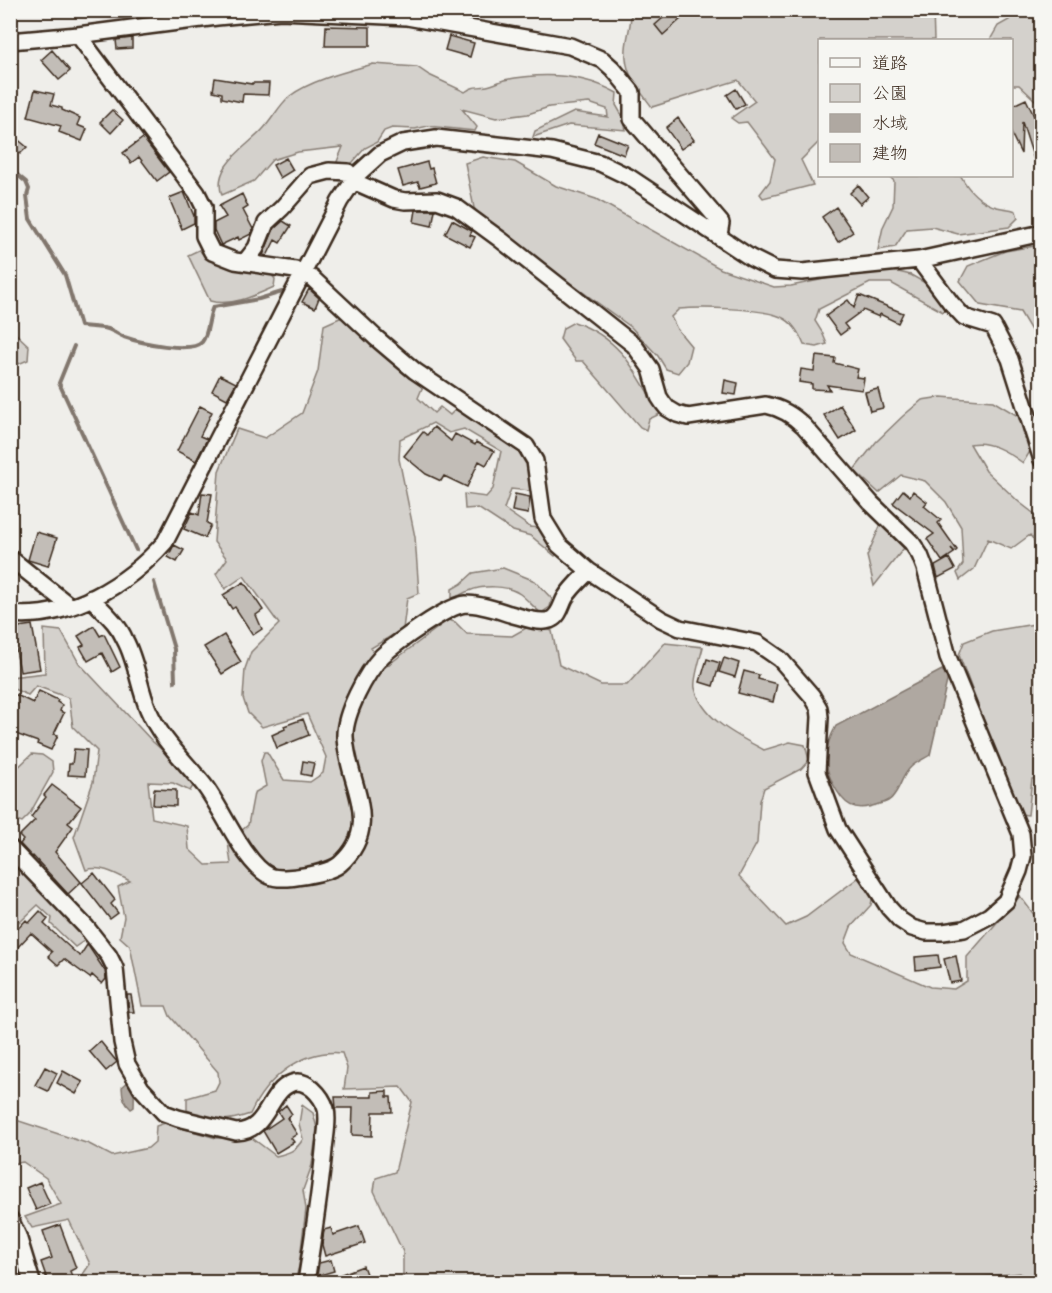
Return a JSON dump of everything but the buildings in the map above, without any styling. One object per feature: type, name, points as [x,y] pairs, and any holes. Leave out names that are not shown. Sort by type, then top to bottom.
[{"type":"street","points":[[10,41],[78,35],[217,14],[281,11],[407,16],[570,46],[603,60],[632,92],[632,120],[721,223],[719,235]]},
{"type":"street","points":[[78,35],[197,193],[204,207],[204,236],[212,252],[235,261],[303,272],[312,278],[415,371],[526,446],[535,461],[543,519],[559,545],[589,571],[661,619],[680,628],[757,643],[780,659],[798,678],[819,708],[817,772],[838,829],[900,920],[912,928],[926,932],[964,929],[989,916],[1006,901],[1023,856],[1021,834],[948,657],[925,568],[912,543],[871,503],[792,415],[774,406],[766,405],[688,417],[677,414],[667,408],[659,397],[651,369],[634,345],[501,240],[456,207],[438,200],[394,199],[353,181],[348,172],[329,171],[310,176],[266,223],[256,248],[245,262]]},
{"type":"street","points":[[10,614],[32,614],[70,606],[107,591],[132,574],[165,542],[303,272],[353,181],[380,154],[403,143],[436,138],[552,151],[585,158],[614,169],[752,258],[775,270],[802,272],[919,260],[1041,233]]},
{"type":"street","points":[[919,260],[964,317],[993,326],[1010,359],[1041,460]]},
{"type":"street","points":[[10,558],[70,606]]},
{"type":"street","points":[[91,598],[117,625],[126,641],[148,709],[159,731],[171,748],[204,784],[249,857],[271,877],[286,878],[334,869],[354,848],[361,831],[362,812],[347,760],[345,734],[353,703],[368,673],[384,655],[442,612],[456,606],[467,604],[479,606],[540,621],[552,619],[557,615],[566,597],[589,571]]},
{"type":"street","points":[[10,848],[86,927],[109,956],[115,968],[122,1042],[127,1064],[141,1088],[164,1113],[236,1132],[246,1132],[262,1119],[286,1086],[298,1082],[304,1084],[313,1089],[321,1099],[326,1109],[326,1126],[321,1180],[306,1282]]},
{"type":"street","points":[[10,1219],[22,1247],[32,1282]]},
{"type":"green space","points":[[933,10],[934,39],[818,39],[818,143],[801,160],[813,185],[763,198],[760,194],[770,181],[775,159],[747,122],[738,123],[731,118],[755,101],[738,80],[652,107],[635,84],[627,65],[626,46],[631,11]]},
{"type":"green space","points":[[1016,11],[1041,11],[1041,111],[1036,101],[1019,85],[1013,85],[1013,39],[991,39],[998,26],[1009,20]]},
{"type":"green space","points":[[373,64],[417,67],[465,92],[519,77],[548,75],[590,81],[617,93],[616,105],[623,117],[626,130],[569,125],[533,137],[535,131],[574,112],[608,117],[607,109],[589,103],[549,107],[528,114],[496,118],[462,109],[477,127],[475,131],[428,126],[415,129],[392,128],[384,131],[377,142],[365,148],[346,167],[336,164],[343,147],[298,152],[272,160],[254,181],[222,195],[220,184],[226,165],[264,128],[290,96],[319,81]]},
{"type":"green space","points":[[483,157],[515,162],[556,186],[596,199],[721,269],[774,287],[791,286],[848,274],[894,271],[911,275],[927,284],[945,308],[943,312],[891,283],[870,283],[819,309],[815,321],[827,344],[817,347],[804,345],[792,325],[785,319],[772,314],[731,309],[679,309],[671,317],[677,329],[691,346],[687,362],[678,373],[666,369],[658,356],[631,327],[483,220],[474,208],[465,163]]},
{"type":"green space","points":[[890,177],[962,177],[980,199],[1000,208],[1016,211],[1018,218],[1009,227],[958,234],[932,227],[907,229],[895,247],[878,250],[883,227],[893,206],[894,181]]},
{"type":"green space","points":[[1042,245],[1041,352],[1020,312],[980,305],[960,281],[968,266],[1005,251]]},
{"type":"green space","points":[[201,249],[204,255],[229,266],[269,272],[275,279],[274,287],[235,301],[210,301],[188,255]]},
{"type":"green space","points":[[342,317],[423,386],[418,398],[434,413],[440,407],[450,415],[458,407],[521,449],[527,460],[530,491],[511,489],[504,509],[530,527],[540,528],[559,552],[555,556],[531,536],[513,531],[478,508],[465,509],[464,494],[486,497],[493,489],[501,451],[464,429],[449,433],[433,423],[400,439],[399,459],[415,537],[419,593],[407,598],[403,629],[371,648],[384,668],[448,620],[455,622],[467,634],[512,636],[533,624],[552,631],[559,665],[601,685],[627,685],[665,643],[703,647],[695,688],[699,699],[713,718],[733,733],[764,750],[790,742],[805,745],[809,760],[801,769],[764,788],[760,801],[757,843],[739,876],[786,926],[806,917],[858,878],[873,895],[871,905],[851,927],[845,943],[851,953],[930,987],[954,989],[967,981],[967,957],[1020,896],[1041,924],[1041,1282],[1029,1282],[1020,1273],[983,1277],[972,1282],[403,1282],[403,1252],[374,1191],[376,1178],[395,1172],[412,1102],[401,1087],[344,1089],[347,1068],[342,1053],[327,1053],[299,1061],[275,1078],[265,1089],[250,1114],[218,1120],[187,1110],[187,1098],[215,1090],[219,1082],[218,1072],[170,1016],[166,1006],[142,1006],[130,946],[120,937],[124,917],[118,887],[130,881],[103,869],[86,870],[74,837],[93,782],[97,751],[73,727],[69,698],[36,686],[28,695],[11,688],[10,677],[45,673],[44,629],[61,631],[79,663],[153,742],[177,763],[193,786],[190,791],[173,783],[148,782],[152,818],[187,826],[189,849],[206,865],[231,864],[228,842],[248,825],[254,793],[266,786],[261,761],[264,752],[267,752],[284,780],[310,782],[323,773],[326,757],[307,714],[262,727],[248,713],[243,698],[245,669],[251,652],[279,624],[244,576],[225,589],[216,574],[227,559],[214,542],[219,471],[237,429],[265,438],[302,413],[318,371],[324,325]]},
{"type":"green space","points":[[574,322],[605,338],[635,371],[660,414],[649,419],[646,430],[640,427],[583,361],[576,361],[560,339],[563,328]]},
{"type":"green space","points":[[11,329],[29,346],[28,360],[11,367]]},
{"type":"green space","points":[[941,397],[993,401],[1018,416],[1031,450],[1023,463],[991,445],[970,444],[986,471],[1041,519],[1041,546],[1030,535],[1011,549],[988,539],[974,569],[960,580],[957,573],[963,564],[961,527],[946,502],[925,481],[901,475],[879,493],[854,470],[876,442],[922,400]]},
{"type":"green space","points":[[881,524],[904,548],[874,586],[867,556]]},
{"type":"green space","points":[[503,568],[535,581],[552,599],[550,607],[541,613],[515,591],[495,587],[481,588],[452,598],[452,589],[473,573]]},
{"type":"green space","points":[[1041,623],[1041,778],[1032,779],[1028,815],[1019,814],[959,655],[964,642],[992,631]]},
{"type":"green space","points":[[32,754],[42,755],[52,762],[53,772],[29,815],[22,822],[10,818],[11,774]]},
{"type":"green space","points":[[10,857],[88,938],[75,947],[51,924],[52,918],[38,905],[20,922],[15,912],[17,889],[11,871]]},
{"type":"green space","points":[[302,1105],[313,1113],[317,1128],[312,1165],[303,1190],[306,1209],[295,1282],[80,1282],[79,1280],[90,1264],[69,1220],[32,1228],[25,1217],[61,1204],[46,1178],[23,1162],[11,1164],[10,1118],[89,1144],[112,1156],[148,1148],[155,1142],[156,1126],[165,1123],[216,1138],[252,1138],[276,1156],[292,1151],[303,1139],[299,1124]]},
{"type":"water","points":[[942,670],[948,677],[930,755],[908,770],[893,797],[888,801],[863,808],[846,802],[832,782],[826,760],[829,740],[836,726]]},
{"type":"water","points":[[128,1082],[134,1093],[134,1107],[131,1109],[122,1090]]},
{"type":"waterway","points":[[10,169],[26,182],[29,189],[27,196],[30,219],[65,275],[80,326],[108,329],[141,342],[188,347],[202,342],[213,307],[259,299],[282,292]]},
{"type":"waterway","points":[[74,346],[59,383],[136,550]]},
{"type":"waterway","points":[[154,582],[174,649],[175,682]]}]
